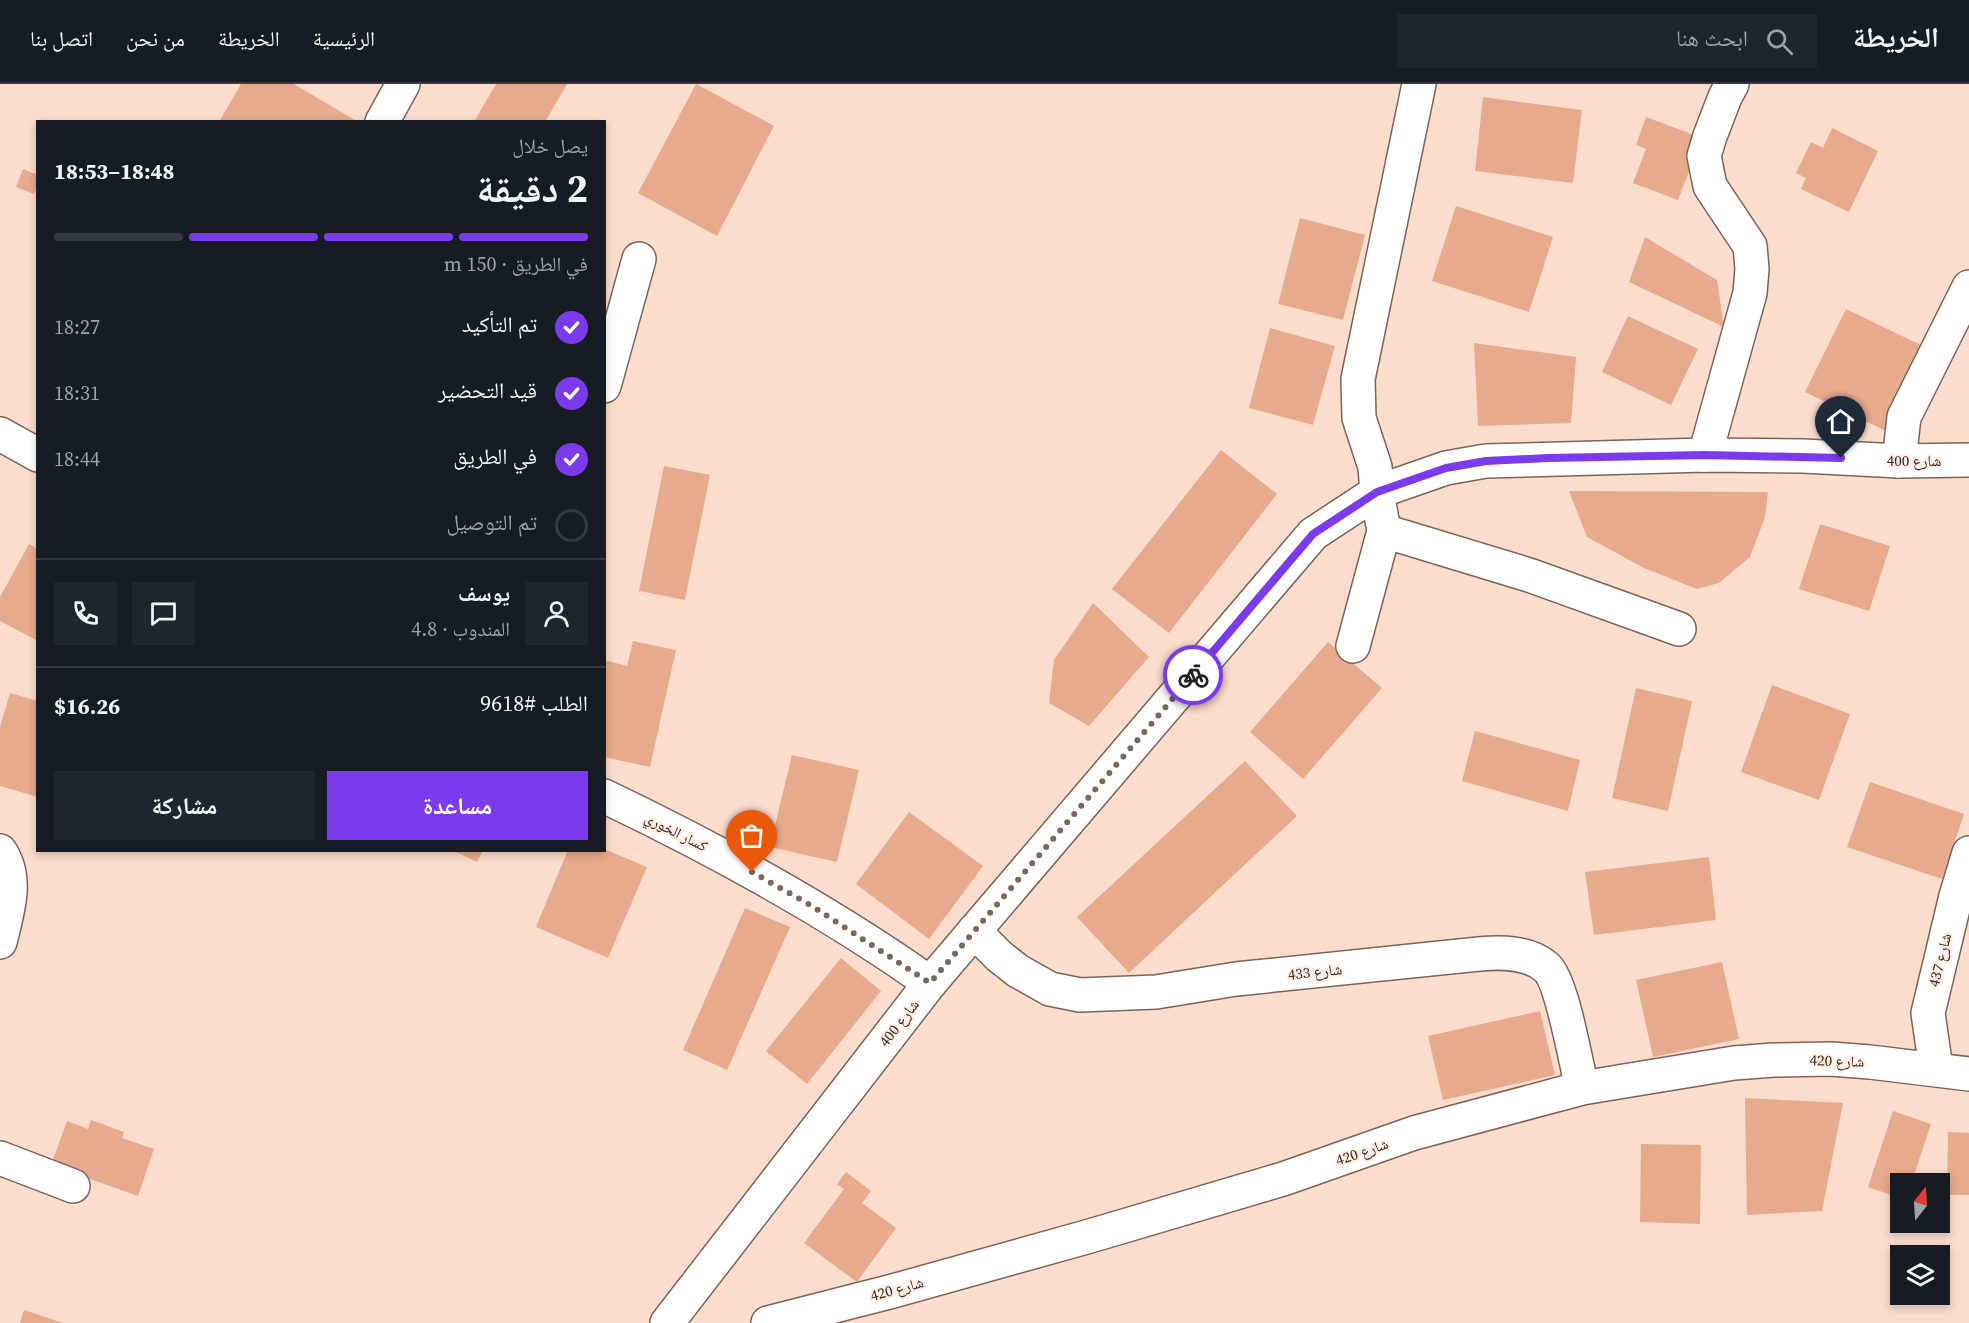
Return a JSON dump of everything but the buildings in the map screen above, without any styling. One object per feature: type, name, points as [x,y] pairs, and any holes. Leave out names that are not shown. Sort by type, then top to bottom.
[{"type":"street","points":[[383,120],[403,84]]},
{"type":"street","points":[[1353,646],[1384,531],[1375,467],[1359,418],[1358,379],[1419,84]]},
{"type":"street","points":[[1705,455],[1750,293],[1752,269],[1750,246],[1710,186],[1704,156],[1713,127],[1732,84]]},
{"type":"street","points":[[606,379],[639,259]]},
{"type":"street","points":[[1899,461],[1904,417],[1969,288]]},
{"type":"street","points":[[0,434],[36,454]]},
{"type":"street","name":"شارع 400","points":[[667,1323],[930,983],[1313,534],[1377,492],[1446,468],[1486,461],[1705,455],[1803,456],[1899,461],[1969,460]]},
{"type":"street","points":[[1384,531],[1529,575],[1679,630]]},
{"type":"street","name":"كسار الخوري","points":[[606,797],[732,861],[812,906],[930,983]]},
{"type":"street","points":[[0,851],[10,874],[12,888],[0,942]]},
{"type":"street","name":"شارع 437","points":[[1936,1069],[1928,1013],[1956,896],[1969,853]]},
{"type":"street","name":"شارع 433","points":[[974,931],[1018,971],[1050,989],[1080,994],[1156,992],[1236,979],[1500,952],[1517,954],[1537,962],[1552,974],[1560,991],[1582,1088]]},
{"type":"street","name":"شارع 420","points":[[768,1323],[1090,1236],[1283,1179],[1414,1133],[1582,1088],[1734,1063],[1774,1060],[1830,1059],[1969,1074]]},
{"type":"street","points":[[0,1158],[73,1186]]},
{"type":"way so far","points":[[752,872],[812,906],[930,983],[1193,675]]},
{"type":"route","points":[[1193,675],[1313,534],[1377,492],[1446,468],[1486,461],[1548,458],[1705,455],[1841,458]]}]
